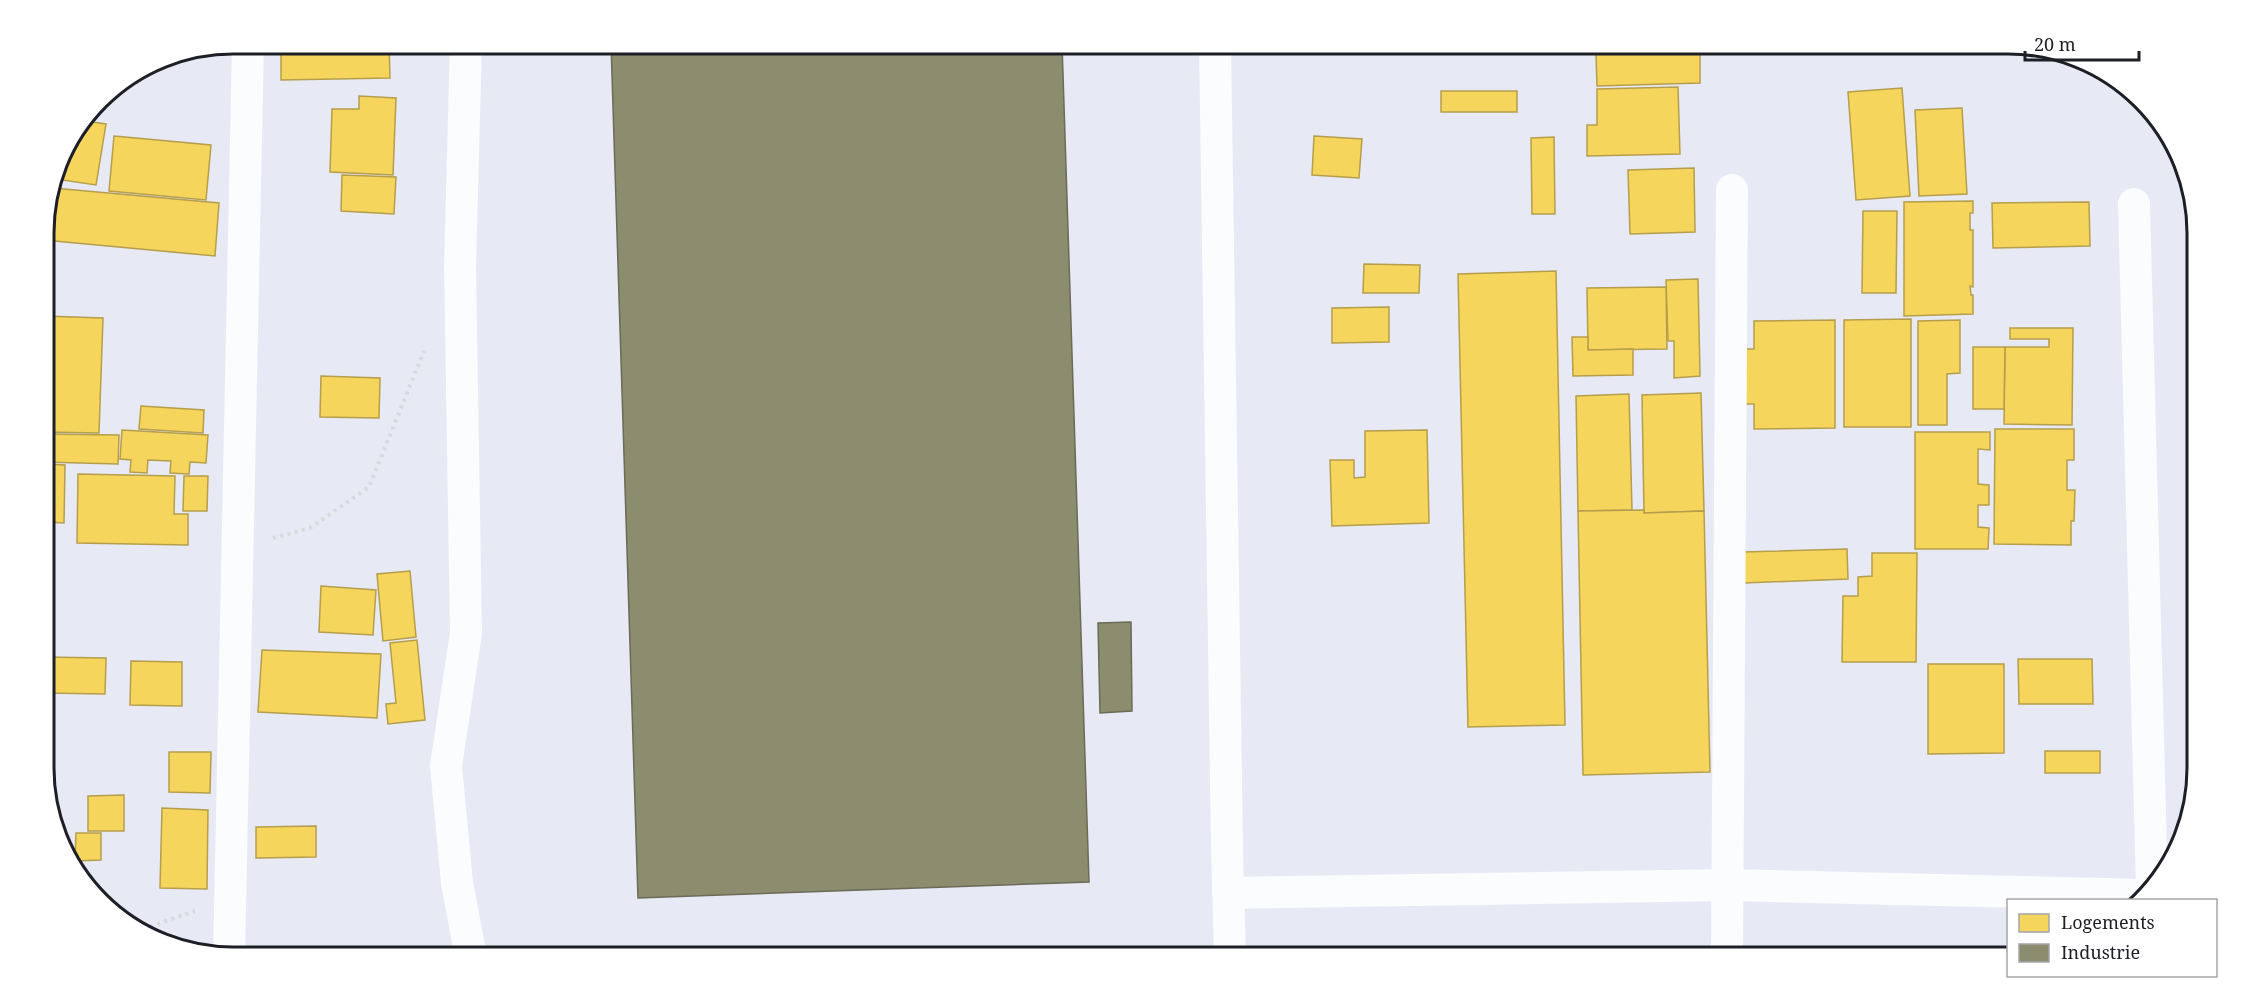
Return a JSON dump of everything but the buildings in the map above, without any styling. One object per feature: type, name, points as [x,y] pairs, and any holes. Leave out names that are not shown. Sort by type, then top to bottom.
[{"type":"street","points":[[230,947],[248,54]]},
{"type":"street","points":[[466,54],[460,266],[466,633],[446,766],[457,884],[469,947]]},
{"type":"street","points":[[1215,54],[1230,947]]},
{"type":"street","points":[[1727,947],[1732,190]]},
{"type":"street","points":[[2134,204],[2152,875]]},
{"type":"street","points":[[1228,893],[1729,885],[2134,895]]},
{"type":"path","points":[[237,547],[310,528],[369,487],[428,343]]},
{"type":"path","points":[[150,926],[231,901]]}]
